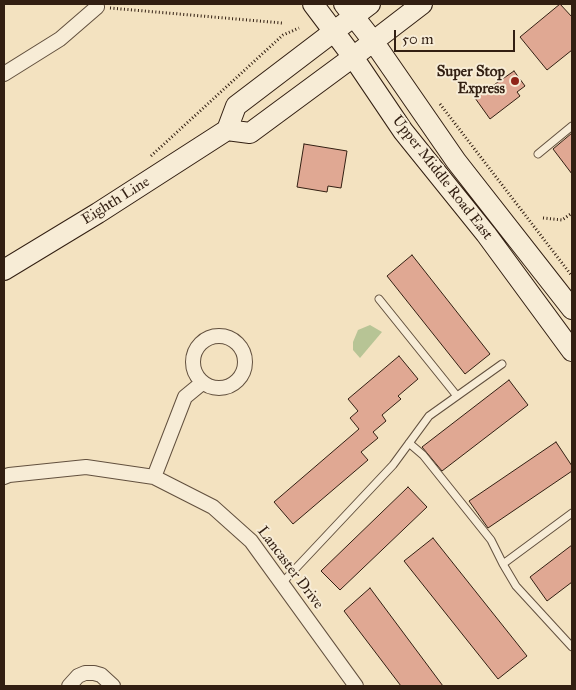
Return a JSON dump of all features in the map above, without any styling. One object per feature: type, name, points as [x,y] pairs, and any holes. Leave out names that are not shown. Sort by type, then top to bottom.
[{"type":"main road","name":"Upper Middle Road East","points":[[313,4],[335,31],[404,131],[486,234],[572,351]]},
{"type":"main road","points":[[370,4],[349,10],[335,31],[236,106],[227,130],[250,133],[422,4]]},
{"type":"main road","name":"Upper Middle Road East","points":[[349,10],[456,161],[572,308]]},
{"type":"main road","name":"Eighth Line","points":[[4,270],[98,213],[227,130]]},
{"type":"street","points":[[4,74],[60,39],[96,5]]},
{"type":"street","points":[[154,477],[185,397],[202,383]]},
{"type":"street","name":"Lancaster Drive","points":[[4,477],[86,467],[154,477],[213,507],[251,541],[356,686]]},
{"type":"street","points":[[69,686],[78,676],[85,673],[94,673],[108,680],[113,686]]},
{"type":"lane","points":[[538,154],[572,126]]},
{"type":"lane","points":[[379,299],[457,396]]},
{"type":"lane","points":[[282,583],[393,465],[429,416],[502,364]]},
{"type":"lane","points":[[410,443],[423,455],[491,540],[502,564],[516,586],[572,647]]},
{"type":"lane","points":[[502,564],[572,513]]},
{"type":"path","points":[[96,5],[282,23]]},
{"type":"path","points":[[151,156],[272,44],[283,35],[298,28]]},
{"type":"path","points":[[437,100],[572,276]]},
{"type":"path","points":[[543,218],[562,220],[572,213]]},
{"type":"green space","points":[[370,325],[382,332],[360,358],[353,350],[353,342],[358,330]]},
{"type":"building","points":[[560,4],[572,17],[572,50],[547,70],[520,37]]},
{"type":"building","points":[[514,71],[525,86],[517,92],[520,96],[490,119],[475,98]]},
{"type":"building","points":[[572,133],[572,174],[553,149]]},
{"type":"building","points":[[304,144],[347,151],[341,188],[328,186],[327,192],[297,187]]},
{"type":"building","points":[[412,255],[490,354],[465,374],[387,276]]},
{"type":"building","points":[[399,356],[418,379],[398,396],[401,399],[382,415],[386,421],[373,432],[378,438],[361,452],[368,460],[293,524],[274,502],[359,429],[350,418],[358,411],[348,399]]},
{"type":"building","points":[[509,380],[528,405],[442,471],[422,447]]},
{"type":"building","points":[[556,442],[572,466],[572,471],[488,528],[469,501]]},
{"type":"building","points":[[408,487],[427,507],[340,590],[321,571]]},
{"type":"building","points":[[433,538],[527,656],[498,679],[404,561]]},
{"type":"building","points":[[572,545],[572,582],[547,601],[530,577]]},
{"type":"building","points":[[370,588],[443,686],[401,686],[344,611]]},
{"type":"place","name":"Super Stop Express","points":[[515,81]]}]
